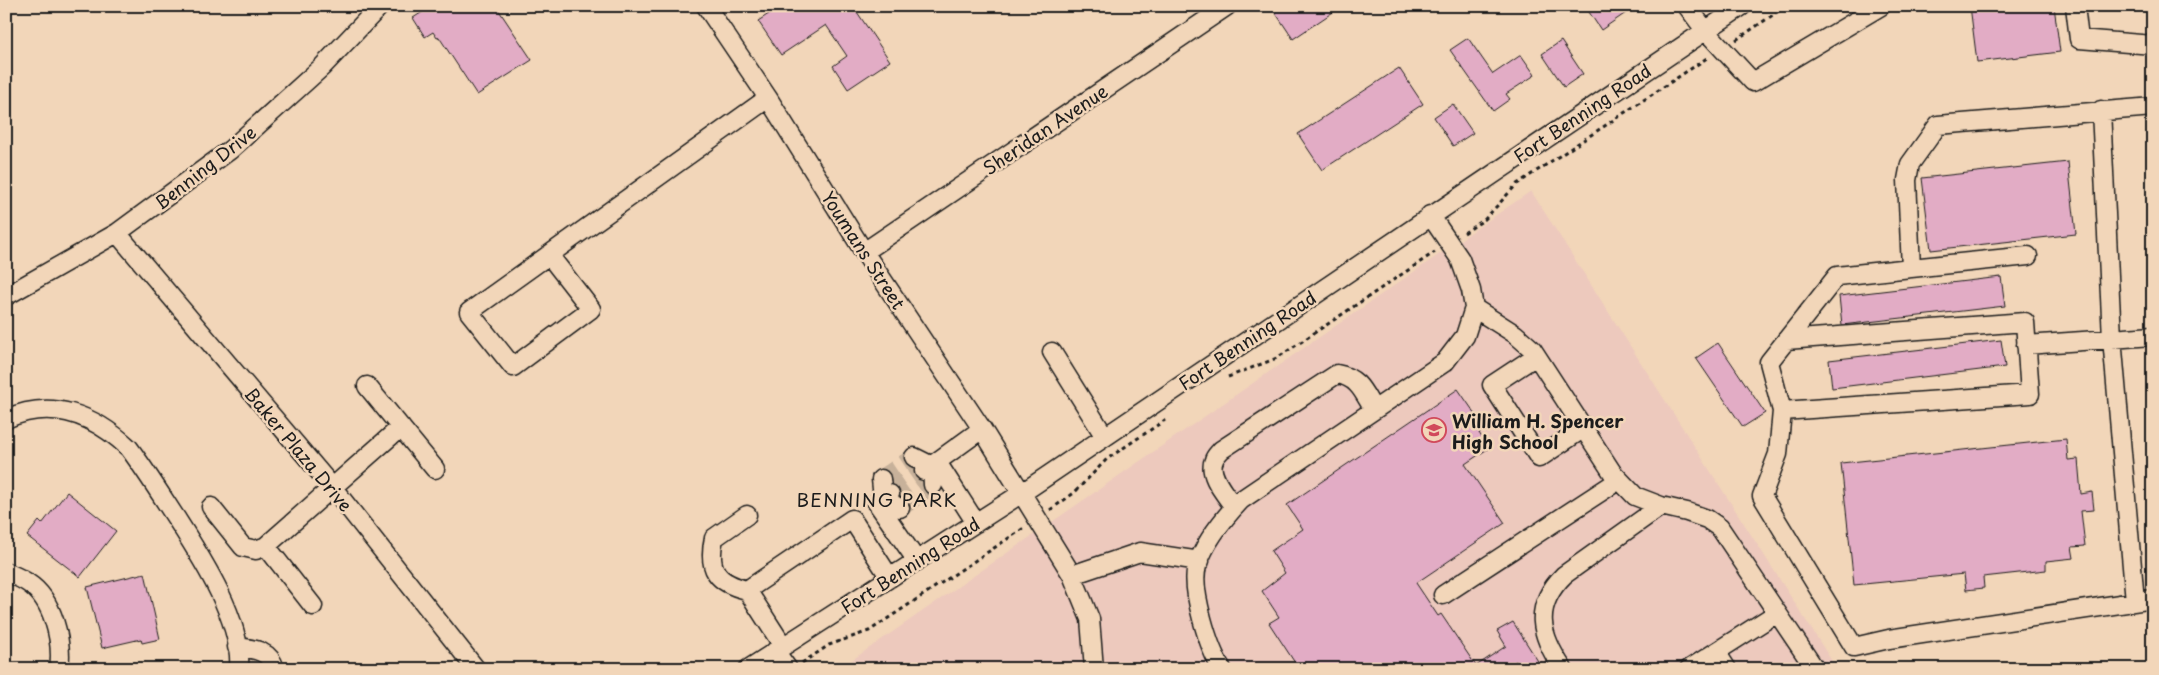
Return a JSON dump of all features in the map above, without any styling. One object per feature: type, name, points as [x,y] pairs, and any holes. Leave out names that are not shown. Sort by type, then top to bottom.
[{"type":"street","name":"Benning Drive","points":[[6,296],[117,233],[230,150],[322,67],[380,6]]},
{"type":"street","name":"Sheridan Avenue","points":[[864,252],[1227,6]]},
{"type":"street","points":[[1687,6],[1705,30],[1753,82],[1882,6]]},
{"type":"street","name":"Fort Benning Road","points":[[748,669],[1022,493],[1742,6]]},
{"type":"street","points":[[2075,6],[2079,39],[2153,46]]},
{"type":"street","name":"Youmans Street","points":[[715,10],[864,252],[982,429],[1072,575],[1090,619],[1094,669]]},
{"type":"street","points":[[549,255],[591,309],[513,367],[469,312],[768,98]]},
{"type":"street","points":[[1911,268],[1908,172],[1910,164],[1938,125],[2153,107]]},
{"type":"street","points":[[2101,110],[2112,338],[2135,601]]},
{"type":"street","points":[[1222,669],[1214,657],[1198,603],[1197,568],[1219,523],[1241,500],[1445,362],[1465,336],[1474,308],[1470,290],[1460,259],[1430,216]]},
{"type":"street","name":"Baker Plaza Drive","points":[[117,233],[333,488],[476,669]]},
{"type":"street","points":[[2028,256],[1837,276],[1769,362],[1782,411],[1778,454],[1762,496],[1854,647],[1889,639],[2153,599]]},
{"type":"street","points":[[1474,308],[1515,334],[1532,349],[1612,472],[1635,496],[1661,506],[1707,519],[1720,528],[1815,669]]},
{"type":"street","points":[[1782,411],[2030,394],[2025,322],[1786,340]]},
{"type":"street","points":[[2026,345],[2153,336]]},
{"type":"street","points":[[1052,352],[1105,437]]},
{"type":"street","points":[[1536,356],[1492,385],[1539,458],[1584,428]]},
{"type":"street","points":[[1234,507],[1219,486],[1214,473],[1213,461],[1221,450],[1337,374],[1348,376],[1355,380],[1374,410]]},
{"type":"street","points":[[367,386],[435,469]]},
{"type":"street","points":[[6,419],[23,411],[47,410],[72,413],[92,420],[112,432],[129,448],[212,574],[238,646],[240,657],[239,669]]},
{"type":"street","points":[[211,507],[243,547],[256,550],[266,546],[401,427]]},
{"type":"street","points":[[976,523],[928,468],[982,429]]},
{"type":"street","points":[[1443,595],[1619,480]]},
{"type":"street","points":[[889,495],[877,503],[917,561]]},
{"type":"street","points":[[1563,669],[1544,636],[1544,604],[1552,587],[1564,575],[1661,506]]},
{"type":"street","points":[[747,516],[714,538],[713,568],[718,577],[729,586],[747,590],[852,519],[890,578]]},
{"type":"street","points":[[266,546],[313,606]]},
{"type":"street","points":[[1072,575],[1140,552],[1200,561]]},
{"type":"street","points":[[6,572],[29,583],[44,601],[57,628],[59,669]]},
{"type":"street","points":[[747,590],[779,648],[794,666]]},
{"type":"street","points":[[1689,669],[1777,613]]},
{"type":"street","points":[[238,646],[257,649],[267,655],[273,660],[274,669]]},
{"type":"street","points":[[1716,652],[1728,669]]},
{"type":"path","points":[[1227,377],[1277,358],[1485,219],[1517,184],[1786,6]]},
{"type":"path","points":[[794,666],[829,645],[869,631],[1038,519],[1074,493],[1107,459],[1171,416]]},
{"type":"shaded area","name":"William H. Spencer High School","points":[[1531,191],[1837,669],[839,669]]},
{"type":"building","points":[[432,6],[496,6],[532,60],[477,95],[439,37],[437,38],[433,32],[425,37],[413,18]]},
{"type":"building","points":[[781,6],[853,6],[890,61],[848,89],[833,66],[847,56],[826,25],[781,55],[758,21]]},
{"type":"building","points":[[1271,6],[1342,6],[1293,39]]},
{"type":"building","points":[[1585,6],[1636,6],[1601,30]]},
{"type":"building","points":[[1970,6],[2054,6],[2060,52],[1977,62]]},
{"type":"building","points":[[1468,38],[1493,74],[1521,55],[1535,75],[1506,94],[1510,99],[1493,111],[1450,50]]},
{"type":"building","points":[[1561,41],[1583,74],[1564,87],[1542,54]]},
{"type":"building","points":[[1399,68],[1423,104],[1322,170],[1298,134]]},
{"type":"building","points":[[1453,104],[1473,133],[1453,146],[1434,117]]},
{"type":"building","points":[[2068,162],[2076,234],[1931,250],[1922,178]]},
{"type":"building","points":[[2001,277],[2005,306],[1842,325],[1839,296]]},
{"type":"building","points":[[2001,340],[2005,367],[1832,388],[1829,360]]},
{"type":"building","points":[[1718,343],[1765,413],[1743,427],[1696,358]]},
{"type":"building","points":[[1458,389],[1485,428],[1479,433],[1489,448],[1465,464],[1505,523],[1416,583],[1438,616],[1441,614],[1476,666],[1506,646],[1497,631],[1513,622],[1543,669],[1522,669],[1516,661],[1504,669],[1299,669],[1269,623],[1279,617],[1262,591],[1285,573],[1271,551],[1303,529],[1287,505]]},
{"type":"building","points":[[2066,439],[2068,460],[2078,459],[2081,494],[2092,492],[2094,510],[2081,511],[2085,546],[2072,547],[2074,558],[2046,561],[2046,570],[1983,577],[1984,588],[1966,590],[1964,574],[1854,585],[1841,463]]},
{"type":"building","points":[[67,492],[116,531],[80,577],[27,536],[39,521],[42,524]]},
{"type":"building","points":[[145,573],[160,639],[142,643],[141,639],[102,648],[87,587]]},
{"type":"tunnel","points":[[881,479],[914,457]]},
{"type":"tunnel","points":[[890,494],[924,471]]},
{"type":"tunnel","points":[[900,508],[933,485]]},
{"type":"place","name":"William H. Spencer High School","points":[[1434,430]]},
{"type":"district","name":"BENNING PARK","points":[[877,499]]}]
